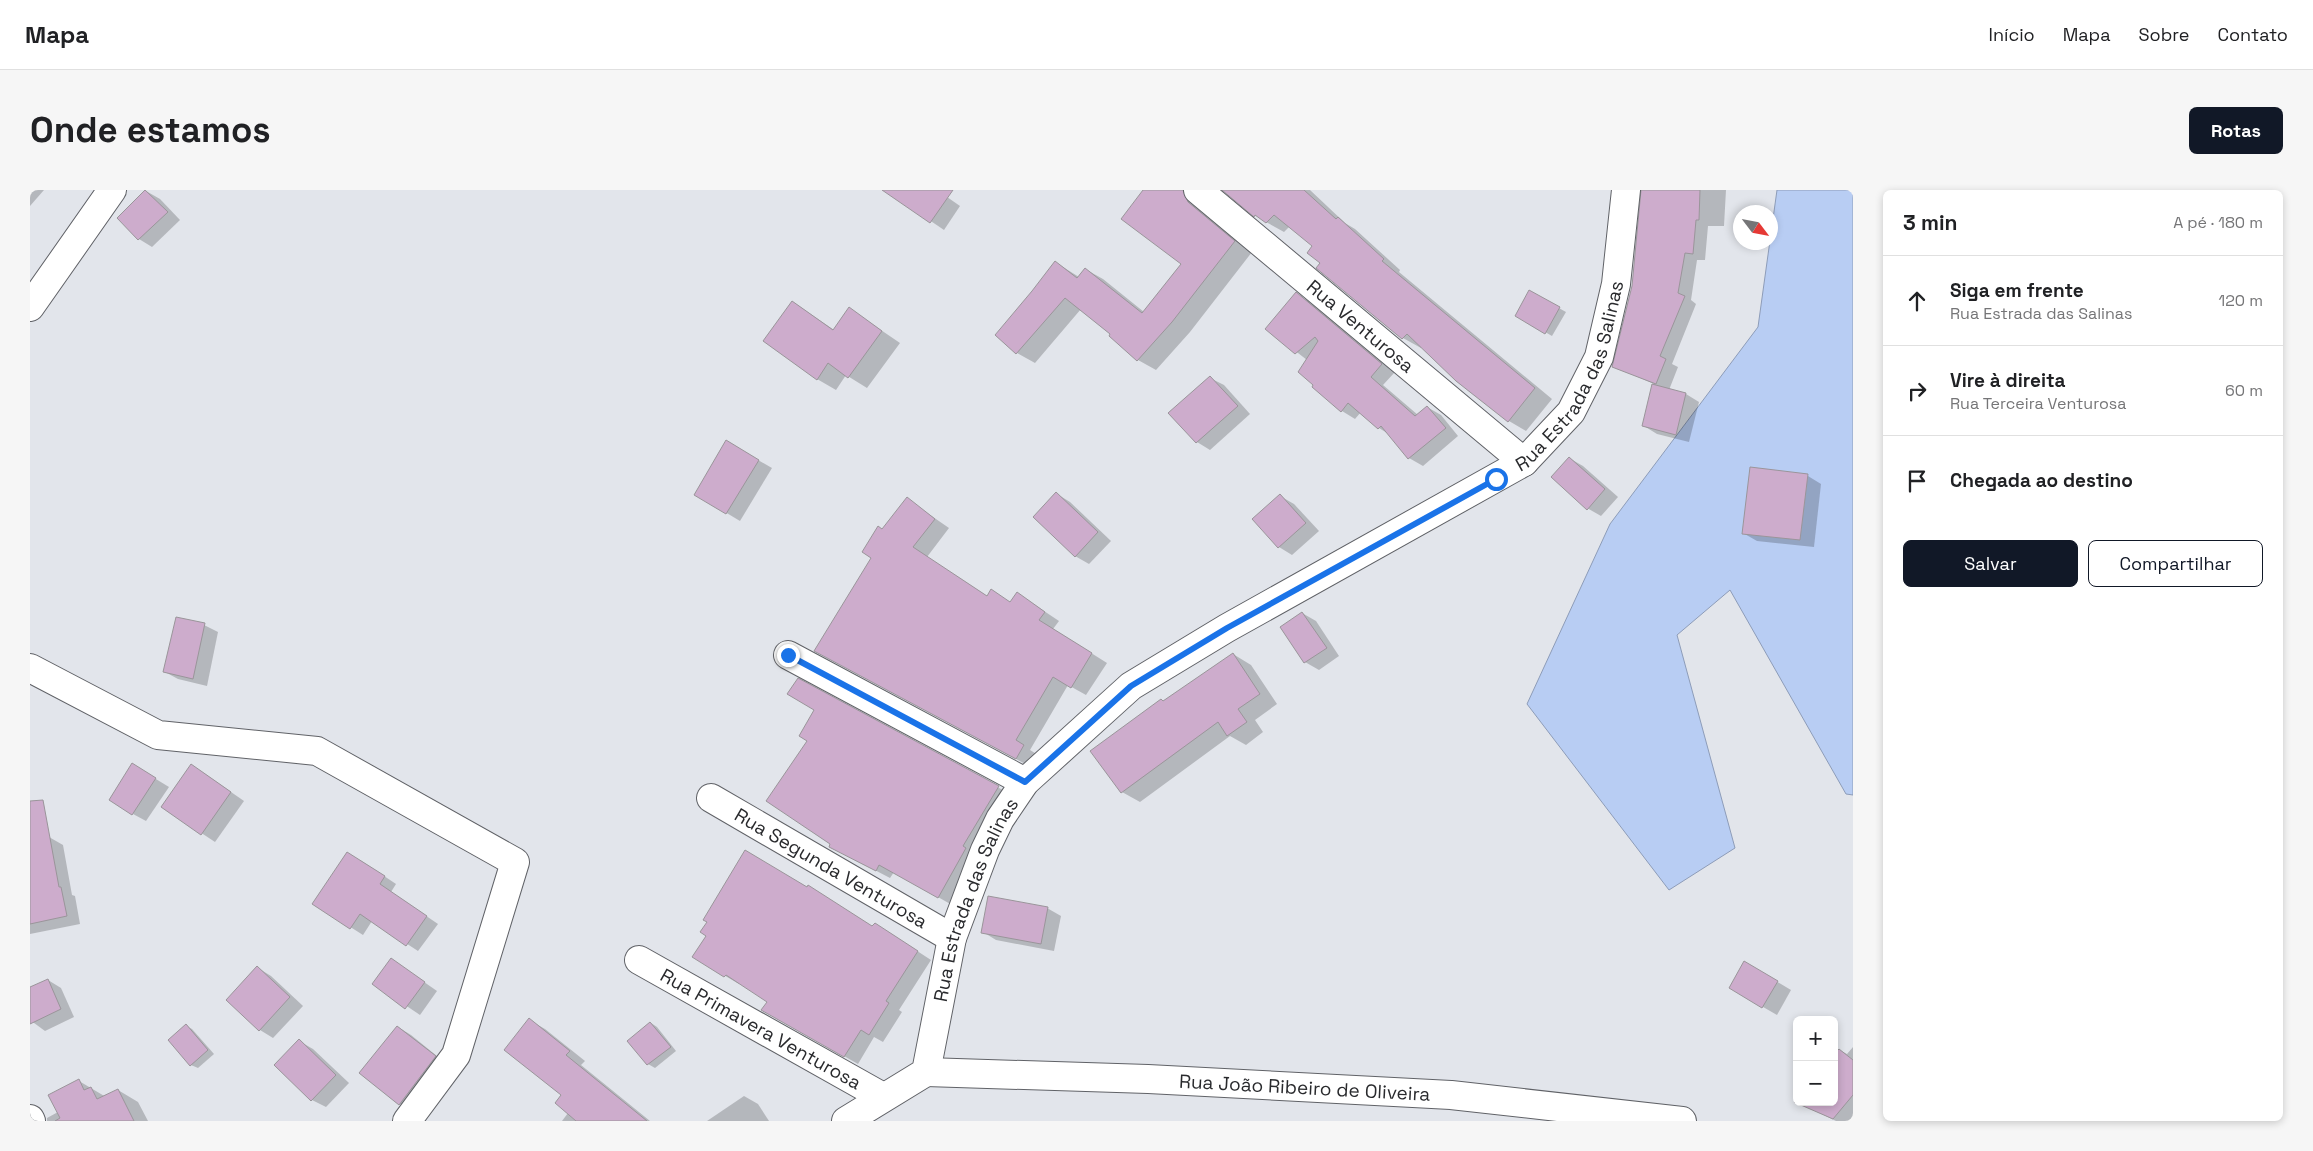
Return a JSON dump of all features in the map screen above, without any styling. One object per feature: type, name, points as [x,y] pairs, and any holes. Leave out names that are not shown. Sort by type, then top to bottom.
[{"type":"street","points":[[30,307],[112,190]]},
{"type":"street","name":"Rua Venturosa","points":[[1198,190],[1524,462]]},
{"type":"street","name":"Rua Estrada das Salinas","points":[[926,1072],[952,938],[996,827],[1025,782],[1131,686],[1227,628],[1524,462],[1571,412],[1599,357],[1616,284],[1626,190]]},
{"type":"street","points":[[788,655],[1025,782]]},
{"type":"street","points":[[30,668],[158,736],[317,751],[515,862],[456,1055],[407,1121]]},
{"type":"street","name":"Rua Segunda Venturosa","points":[[711,798],[952,938]]},
{"type":"street","name":"Rua Primavera Venturosa","points":[[639,960],[883,1097]]},
{"type":"street","points":[[846,1121],[926,1072]]},
{"type":"street","name":"Rua João Ribeiro de Oliveira","points":[[926,1072],[1148,1079],[1451,1094],[1682,1121]]},
{"type":"water","points":[[1777,190],[1853,190],[1853,795],[1846,794],[1730,590],[1677,635],[1735,848],[1669,890],[1527,704],[1610,524],[1758,327],[1769,250],[1778,250],[1778,205],[1775,205]]},
{"type":"building","points":[[145,190],[168,212],[138,240],[117,218]]},
{"type":"building","points":[[882,190],[953,190],[930,223]]},
{"type":"building","points":[[1143,190],[1183,190],[1188,202],[1235,241],[1172,322],[1137,361],[1109,336],[1110,334],[1065,298],[1016,354],[995,335],[1055,261],[1077,278],[1085,268],[1142,313],[1181,264],[1121,219]]},
{"type":"building","points":[[1222,190],[1304,190],[1336,219],[1338,217],[1384,259],[1382,261],[1535,388],[1508,422],[1456,381],[1407,334],[1402,339],[1316,268],[1320,263],[1307,253],[1312,246],[1274,215],[1266,223],[1255,215],[1254,217]]},
{"type":"building","points":[[1641,190],[1700,190],[1699,220],[1696,220],[1693,254],[1685,253],[1678,293],[1685,296],[1660,356],[1666,359],[1656,384],[1612,367],[1632,286]]},
{"type":"building","points":[[1529,290],[1560,307],[1545,334],[1515,316]]},
{"type":"building","points":[[1296,292],[1382,364],[1371,377],[1415,416],[1427,406],[1446,428],[1408,459],[1381,426],[1378,429],[1348,403],[1341,412],[1312,387],[1313,385],[1298,372],[1318,341],[1315,337],[1295,354],[1265,329]]},
{"type":"building","points":[[792,301],[833,330],[849,307],[882,331],[848,378],[828,363],[817,380],[763,341]]},
{"type":"building","points":[[1210,376],[1238,406],[1196,443],[1168,413]]},
{"type":"building","points":[[1652,384],[1686,393],[1676,435],[1642,426]]},
{"type":"building","points":[[726,440],[759,460],[726,514],[694,495]]},
{"type":"building","points":[[1569,457],[1605,489],[1587,510],[1551,477]]},
{"type":"building","points":[[1750,467],[1808,474],[1800,540],[1742,534]]},
{"type":"building","points":[[1056,492],[1098,532],[1075,557],[1033,517]]},
{"type":"building","points":[[1280,494],[1306,523],[1278,548],[1252,519]]},
{"type":"building","points":[[907,497],[935,519],[913,547],[987,596],[991,589],[1010,602],[1017,592],[1045,612],[1039,620],[1092,653],[1071,688],[1053,677],[1016,740],[1024,745],[1016,759],[814,651],[871,558],[862,552],[878,526],[882,529]]},
{"type":"building","points":[[1302,612],[1327,648],[1304,663],[1280,627]]},
{"type":"building","points":[[176,617],[205,623],[193,679],[163,672]]},
{"type":"building","points":[[1233,653],[1260,694],[1238,709],[1247,722],[1227,736],[1218,722],[1121,793],[1090,751],[1161,699],[1163,701]]},
{"type":"building","points":[[798,678],[999,786],[963,846],[966,848],[938,898],[879,865],[876,871],[829,847],[830,844],[766,801],[807,741],[799,736],[814,710],[787,694]]},
{"type":"building","points":[[132,763],[156,778],[132,815],[109,800]]},
{"type":"building","points":[[191,764],[231,792],[201,835],[161,807]]},
{"type":"building","points":[[43,800],[59,887],[61,887],[67,916],[30,924],[30,801]]},
{"type":"building","points":[[745,850],[807,887],[808,885],[872,926],[875,923],[918,951],[886,1001],[889,1003],[869,1035],[861,1030],[844,1057],[761,1010],[767,1002],[726,975],[724,977],[692,957],[706,936],[700,932],[707,922],[703,920]]},
{"type":"building","points":[[347,852],[385,876],[380,884],[427,916],[406,946],[360,914],[350,929],[312,904]]},
{"type":"building","points":[[988,896],[1048,907],[1041,944],[981,933]]},
{"type":"building","points":[[391,958],[425,982],[405,1009],[372,984]]},
{"type":"building","points":[[1744,961],[1778,981],[1762,1008],[1729,988]]},
{"type":"building","points":[[257,966],[290,997],[259,1031],[226,1000]]},
{"type":"building","points":[[48,979],[61,1009],[30,1024],[30,987]]},
{"type":"building","points":[[529,1018],[570,1051],[566,1055],[647,1121],[576,1121],[555,1103],[561,1095],[504,1050]]},
{"type":"building","points":[[650,1022],[671,1047],[647,1065],[627,1041]]},
{"type":"building","points":[[186,1024],[208,1050],[190,1066],[168,1040]]},
{"type":"building","points":[[397,1026],[436,1056],[399,1105],[359,1073]]},
{"type":"building","points":[[299,1039],[336,1075],[311,1101],[274,1065]]},
{"type":"building","points":[[1838,1050],[1853,1060],[1853,1095],[1833,1119],[1803,1106],[1838,1106]]},
{"type":"building","points":[[79,1079],[84,1090],[91,1087],[97,1099],[118,1089],[134,1121],[55,1121],[60,1118],[48,1095]]},
{"type":"route","points":[[788,655],[1025,782],[1131,686],[1227,628],[1496,479]]}]
